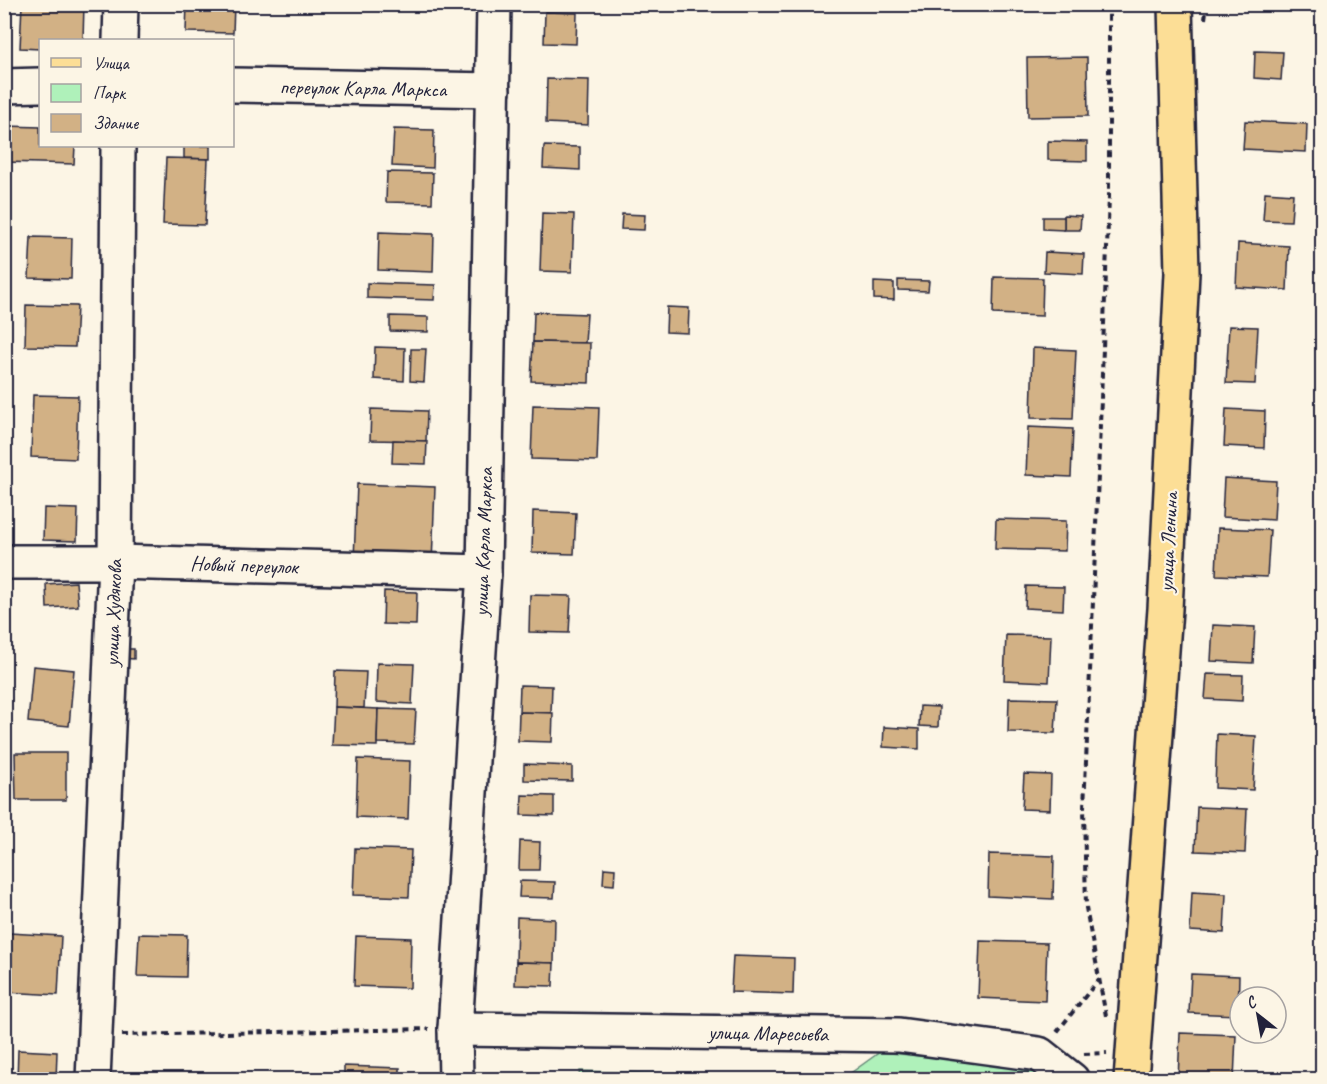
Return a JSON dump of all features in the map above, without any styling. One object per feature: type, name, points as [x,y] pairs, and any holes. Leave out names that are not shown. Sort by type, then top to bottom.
[{"type":"main road","name":"улица Ленина","points":[[1131,1080],[1165,609],[1182,273],[1176,4]]},
{"type":"street","points":[[120,39],[121,4]]},
{"type":"street","name":"улица Карла Маркса","points":[[456,1080],[455,1029],[484,572],[494,4]]},
{"type":"street","points":[[4,86],[39,85]]},
{"type":"street","name":"переулок Карла Маркса","points":[[234,85],[493,90]]},
{"type":"street","name":"улица Худякова","points":[[93,1080],[115,562],[118,147]]},
{"type":"street","name":"Новый переулок","points":[[4,562],[115,562],[484,572]]},
{"type":"street","name":"улица Маресьева","points":[[455,1029],[899,1035],[1039,1054]]},
{"type":"street","points":[[1039,1054],[1071,1080]]},
{"type":"path","points":[[1107,1022],[1086,909],[1084,807],[1109,197],[1109,4]]},
{"type":"path","points":[[1039,1054],[1099,979]]},
{"type":"path","points":[[94,1035],[455,1029]]},
{"type":"green space","points":[[880,1052],[1030,1067],[1047,1080],[841,1080]]},
{"type":"green space","points":[[580,1071],[711,1075],[710,1079],[578,1079]]},
{"type":"building","points":[[22,4],[84,4],[83,39],[39,39],[39,49],[20,48]]},
{"type":"building","points":[[187,4],[234,4],[233,33],[186,32]]},
{"type":"building","points":[[545,12],[577,13],[576,44],[544,43]]},
{"type":"building","points":[[1255,51],[1283,52],[1281,80],[1254,78]]},
{"type":"building","points":[[1087,57],[1088,116],[1028,117],[1027,58]]},
{"type":"building","points":[[547,79],[589,80],[588,125],[546,123]]},
{"type":"building","points":[[1245,121],[1307,124],[1306,152],[1243,149]]},
{"type":"building","points":[[6,126],[39,127],[39,147],[75,147],[74,164],[5,162]]},
{"type":"building","points":[[394,129],[434,130],[433,168],[392,166]]},
{"type":"building","points":[[1048,141],[1087,142],[1087,161],[1048,160]]},
{"type":"building","points":[[544,146],[580,147],[580,170],[543,168]]},
{"type":"building","points":[[184,147],[210,147],[210,159],[184,158]]},
{"type":"building","points":[[166,158],[208,159],[205,225],[163,224]]},
{"type":"building","points":[[387,172],[433,173],[432,203],[386,202]]},
{"type":"building","points":[[1265,192],[1293,194],[1291,221],[1263,220]]},
{"type":"building","points":[[542,213],[574,214],[572,272],[540,271]]},
{"type":"building","points":[[622,214],[645,215],[644,230],[621,229]]},
{"type":"building","points":[[1064,215],[1081,216],[1080,230],[1064,230]]},
{"type":"building","points":[[1043,217],[1064,217],[1064,230],[1043,229]]},
{"type":"building","points":[[379,232],[434,234],[433,272],[378,270]]},
{"type":"building","points":[[31,237],[72,238],[71,279],[29,278]]},
{"type":"building","points":[[1238,243],[1289,246],[1287,290],[1236,287]]},
{"type":"building","points":[[1045,252],[1084,254],[1083,274],[1044,272]]},
{"type":"building","points":[[994,277],[1043,278],[1042,316],[993,314]]},
{"type":"building","points":[[898,280],[929,281],[928,291],[898,290]]},
{"type":"building","points":[[874,282],[894,283],[894,300],[874,299]]},
{"type":"building","points":[[367,283],[435,285],[434,300],[367,298]]},
{"type":"building","points":[[26,305],[77,306],[75,347],[25,346]]},
{"type":"building","points":[[667,307],[689,308],[688,333],[666,332]]},
{"type":"building","points":[[534,312],[587,314],[585,343],[533,342]]},
{"type":"building","points":[[390,316],[428,317],[428,332],[390,331]]},
{"type":"building","points":[[1229,326],[1258,327],[1255,384],[1226,383]]},
{"type":"building","points":[[533,342],[590,343],[589,383],[531,381]]},
{"type":"building","points":[[375,347],[405,348],[404,381],[374,379]]},
{"type":"building","points":[[1033,348],[1076,350],[1073,419],[1031,418]]},
{"type":"building","points":[[411,349],[426,349],[424,382],[410,381]]},
{"type":"building","points":[[33,395],[78,396],[76,459],[31,457]]},
{"type":"building","points":[[533,405],[599,407],[597,461],[531,459]]},
{"type":"building","points":[[371,409],[427,411],[426,441],[370,440]]},
{"type":"building","points":[[1226,409],[1265,411],[1264,448],[1224,446]]},
{"type":"building","points":[[1028,427],[1073,429],[1071,477],[1026,475]]},
{"type":"building","points":[[393,440],[427,441],[426,464],[392,463]]},
{"type":"building","points":[[1224,478],[1276,481],[1274,520],[1222,517]]},
{"type":"building","points":[[357,484],[435,487],[432,563],[354,560]]},
{"type":"building","points":[[44,508],[78,509],[77,541],[43,540]]},
{"type":"building","points":[[533,511],[576,513],[574,554],[532,553]]},
{"type":"building","points":[[996,519],[1066,521],[1065,551],[995,549]]},
{"type":"building","points":[[1218,528],[1270,530],[1267,577],[1216,575]]},
{"type":"building","points":[[76,582],[78,606],[47,608],[46,584]]},
{"type":"building","points":[[1026,586],[1064,587],[1063,610],[1025,608]]},
{"type":"building","points":[[384,591],[417,592],[416,625],[383,624]]},
{"type":"building","points":[[530,595],[571,596],[569,633],[529,632]]},
{"type":"building","points":[[1213,625],[1255,627],[1253,663],[1211,661]]},
{"type":"building","points":[[1006,635],[1051,636],[1049,682],[1004,680]]},
{"type":"building","points":[[120,649],[134,649],[134,659],[120,658]]},
{"type":"building","points":[[377,663],[414,664],[412,704],[376,702]]},
{"type":"building","points":[[33,666],[74,670],[69,726],[28,722]]},
{"type":"building","points":[[335,671],[366,672],[364,708],[334,707]]},
{"type":"building","points":[[1207,674],[1243,675],[1242,701],[1205,699]]},
{"type":"building","points":[[520,685],[552,686],[551,713],[519,712]]},
{"type":"building","points":[[1009,698],[1057,699],[1055,733],[1008,732]]},
{"type":"building","points":[[920,706],[939,707],[938,727],[919,726]]},
{"type":"building","points":[[334,707],[378,709],[377,746],[332,745]]},
{"type":"building","points":[[378,709],[416,710],[414,744],[377,743]]},
{"type":"building","points":[[519,712],[553,713],[552,742],[518,741]]},
{"type":"building","points":[[884,727],[919,729],[919,749],[883,747]]},
{"type":"building","points":[[1217,734],[1256,736],[1253,790],[1215,788]]},
{"type":"building","points":[[15,753],[66,753],[66,800],[16,800]]},
{"type":"building","points":[[358,759],[410,761],[408,819],[356,817]]},
{"type":"building","points":[[524,764],[572,766],[572,781],[524,780]]},
{"type":"building","points":[[1024,774],[1051,775],[1050,810],[1022,809]]},
{"type":"building","points":[[522,795],[554,796],[554,816],[521,815]]},
{"type":"building","points":[[1197,807],[1247,809],[1245,853],[1195,851]]},
{"type":"building","points":[[520,841],[540,842],[539,870],[519,870]]},
{"type":"building","points":[[355,848],[411,850],[409,897],[353,895]]},
{"type":"building","points":[[989,854],[1054,856],[1053,899],[988,896]]},
{"type":"building","points":[[604,868],[615,869],[614,885],[603,884]]},
{"type":"building","points":[[520,881],[555,882],[554,898],[519,897]]},
{"type":"building","points":[[1192,892],[1226,894],[1224,933],[1190,931]]},
{"type":"building","points":[[517,917],[555,919],[554,963],[516,962]]},
{"type":"building","points":[[9,933],[61,936],[58,995],[6,992]]},
{"type":"building","points":[[139,934],[187,935],[186,977],[137,976]]},
{"type":"building","points":[[356,936],[411,938],[410,988],[354,986]]},
{"type":"building","points":[[980,941],[1047,943],[1045,1001],[978,998]]},
{"type":"building","points":[[733,956],[794,958],[793,994],[731,992]]},
{"type":"building","points":[[516,962],[554,963],[553,986],[515,985]]},
{"type":"building","points":[[1191,974],[1239,976],[1239,985],[1228,985],[1228,1015],[1189,1013]]},
{"type":"building","points":[[1180,1033],[1228,1035],[1228,1045],[1236,1045],[1234,1080],[1178,1080]]},
{"type":"building","points":[[18,1050],[57,1052],[56,1080],[17,1080]]},
{"type":"building","points":[[344,1066],[400,1068],[400,1080],[344,1080]]}]
